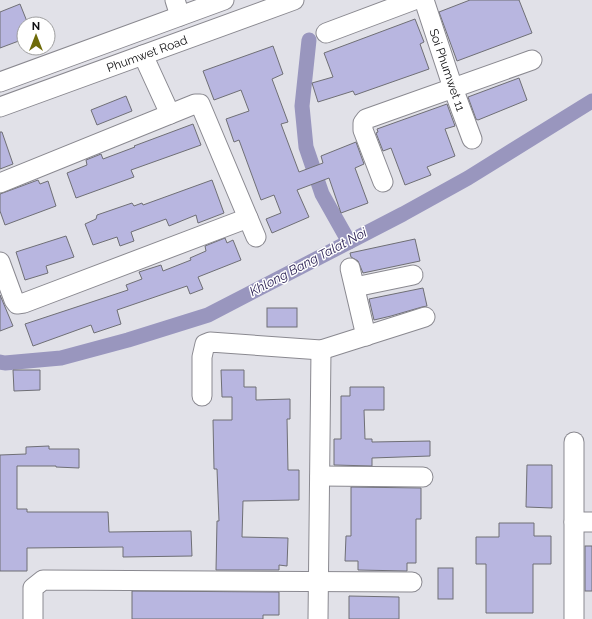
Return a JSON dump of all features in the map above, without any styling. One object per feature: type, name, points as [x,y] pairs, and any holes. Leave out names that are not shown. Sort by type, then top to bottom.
[{"type":"street","name":"Phumwet Road","points":[[0,82],[178,8],[224,0]]},
{"type":"street","name":"Phumwet Road","points":[[0,107],[294,0]]},
{"type":"street","points":[[326,33],[414,0]]},
{"type":"street","name":"Soi Phumwet 11","points":[[424,0],[453,88],[472,139]]},
{"type":"street","points":[[143,55],[170,114]]},
{"type":"street","points":[[383,182],[363,130],[363,123],[366,119],[532,60]]},
{"type":"street","points":[[0,183],[195,104],[200,104],[256,237]]},
{"type":"street","points":[[0,262],[16,304],[24,303],[248,218]]},
{"type":"street","points":[[350,268],[366,336]]},
{"type":"street","points":[[355,287],[413,275]]},
{"type":"street","points":[[202,396],[202,357],[204,344],[210,342],[321,350],[425,317]]},
{"type":"street","points":[[318,619],[321,350]]},
{"type":"street","points":[[574,442],[583,522],[574,619]]},
{"type":"street","points":[[320,476],[423,477]]},
{"type":"street","points":[[33,619],[34,588],[43,580],[412,582]]},
{"type":"building","points":[[470,0],[519,0],[532,33],[457,61],[439,12]]},
{"type":"building","points":[[20,4],[25,16],[16,16],[16,42],[0,48],[0,12]]},
{"type":"building","points":[[415,19],[424,42],[420,44],[429,69],[355,95],[353,91],[318,102],[312,83],[333,77],[324,53]]},
{"type":"building","points":[[273,46],[283,74],[272,79],[288,122],[281,124],[299,172],[323,163],[321,156],[356,142],[364,164],[355,168],[368,203],[341,213],[329,178],[297,190],[309,217],[272,233],[266,219],[281,213],[274,195],[261,200],[239,140],[234,142],[226,119],[249,111],[241,90],[214,100],[203,71]]},
{"type":"building","points":[[519,78],[527,100],[478,120],[476,119],[468,97]]},
{"type":"building","points":[[126,96],[132,111],[97,125],[91,110]]},
{"type":"building","points":[[447,104],[455,126],[445,129],[455,156],[427,167],[431,175],[405,185],[391,148],[383,151],[376,133],[378,132],[377,129]]},
{"type":"building","points":[[193,124],[201,145],[131,170],[134,177],[76,198],[67,173],[87,165],[86,160],[101,154],[103,159]]},
{"type":"building","points":[[0,132],[2,132],[13,164],[0,169]]},
{"type":"building","points":[[38,180],[40,184],[48,181],[56,206],[5,225],[0,211],[0,194]]},
{"type":"building","points":[[212,180],[224,213],[198,223],[196,215],[169,226],[166,219],[131,232],[134,241],[120,246],[117,237],[93,245],[85,224],[96,219],[97,215],[132,203],[134,206],[142,203],[143,205]]},
{"type":"building","points":[[66,236],[74,257],[46,266],[48,273],[25,280],[16,252]]},
{"type":"building","points":[[225,238],[227,243],[233,240],[241,260],[198,277],[203,289],[190,294],[187,286],[117,310],[121,324],[94,333],[91,325],[33,346],[25,324],[128,290],[126,285],[142,279],[139,272],[161,265],[163,271],[191,260],[190,258],[206,251],[205,246]]},
{"type":"building","points":[[415,239],[420,261],[363,273],[358,261],[351,257],[350,253]]},
{"type":"building","points":[[423,288],[427,306],[374,320],[369,299]]},
{"type":"building","points":[[0,295],[13,326],[0,331]]},
{"type":"building","points":[[267,308],[297,308],[297,327],[267,327]]},
{"type":"building","points":[[13,370],[40,370],[40,390],[14,391]]},
{"type":"building","points":[[221,370],[244,370],[244,387],[256,387],[256,400],[290,399],[290,419],[287,419],[288,470],[299,470],[299,500],[243,501],[242,537],[288,538],[287,566],[279,565],[279,570],[216,570],[217,521],[219,521],[217,469],[214,469],[213,420],[232,420],[232,397],[222,397]]},
{"type":"building","points":[[350,387],[384,387],[384,410],[364,410],[365,439],[372,439],[372,442],[430,441],[430,456],[372,458],[372,466],[334,465],[334,439],[341,439],[341,396],[350,396]]},
{"type":"building","points":[[49,446],[49,449],[79,449],[79,468],[56,466],[17,466],[17,509],[27,509],[27,512],[108,512],[109,532],[191,531],[192,556],[123,557],[123,547],[27,548],[27,571],[0,571],[0,455],[26,454],[26,447]]},
{"type":"building","points":[[527,465],[552,465],[552,508],[526,507]]},
{"type":"building","points":[[351,487],[421,488],[421,519],[416,519],[416,563],[407,563],[407,571],[358,570],[358,561],[345,561],[346,536],[351,536]]},
{"type":"building","points":[[499,523],[534,523],[534,536],[551,536],[551,564],[533,564],[533,613],[486,613],[486,564],[476,564],[476,537],[499,537]]},
{"type":"building","points":[[585,546],[592,546],[592,591],[585,591]]},
{"type":"building","points":[[438,568],[453,568],[453,599],[438,599]]},
{"type":"building","points":[[132,591],[279,592],[279,615],[263,615],[263,619],[132,619]]},
{"type":"building","points":[[349,596],[399,597],[399,619],[349,619]]},
{"type":"waterway","points":[[309,40],[302,106],[306,147],[322,194],[349,242]]},
{"type":"waterway","name":"Khlong Bang Talat Noi","points":[[0,362],[5,363],[61,358],[128,340],[208,315],[403,214],[468,178],[592,101]]}]
